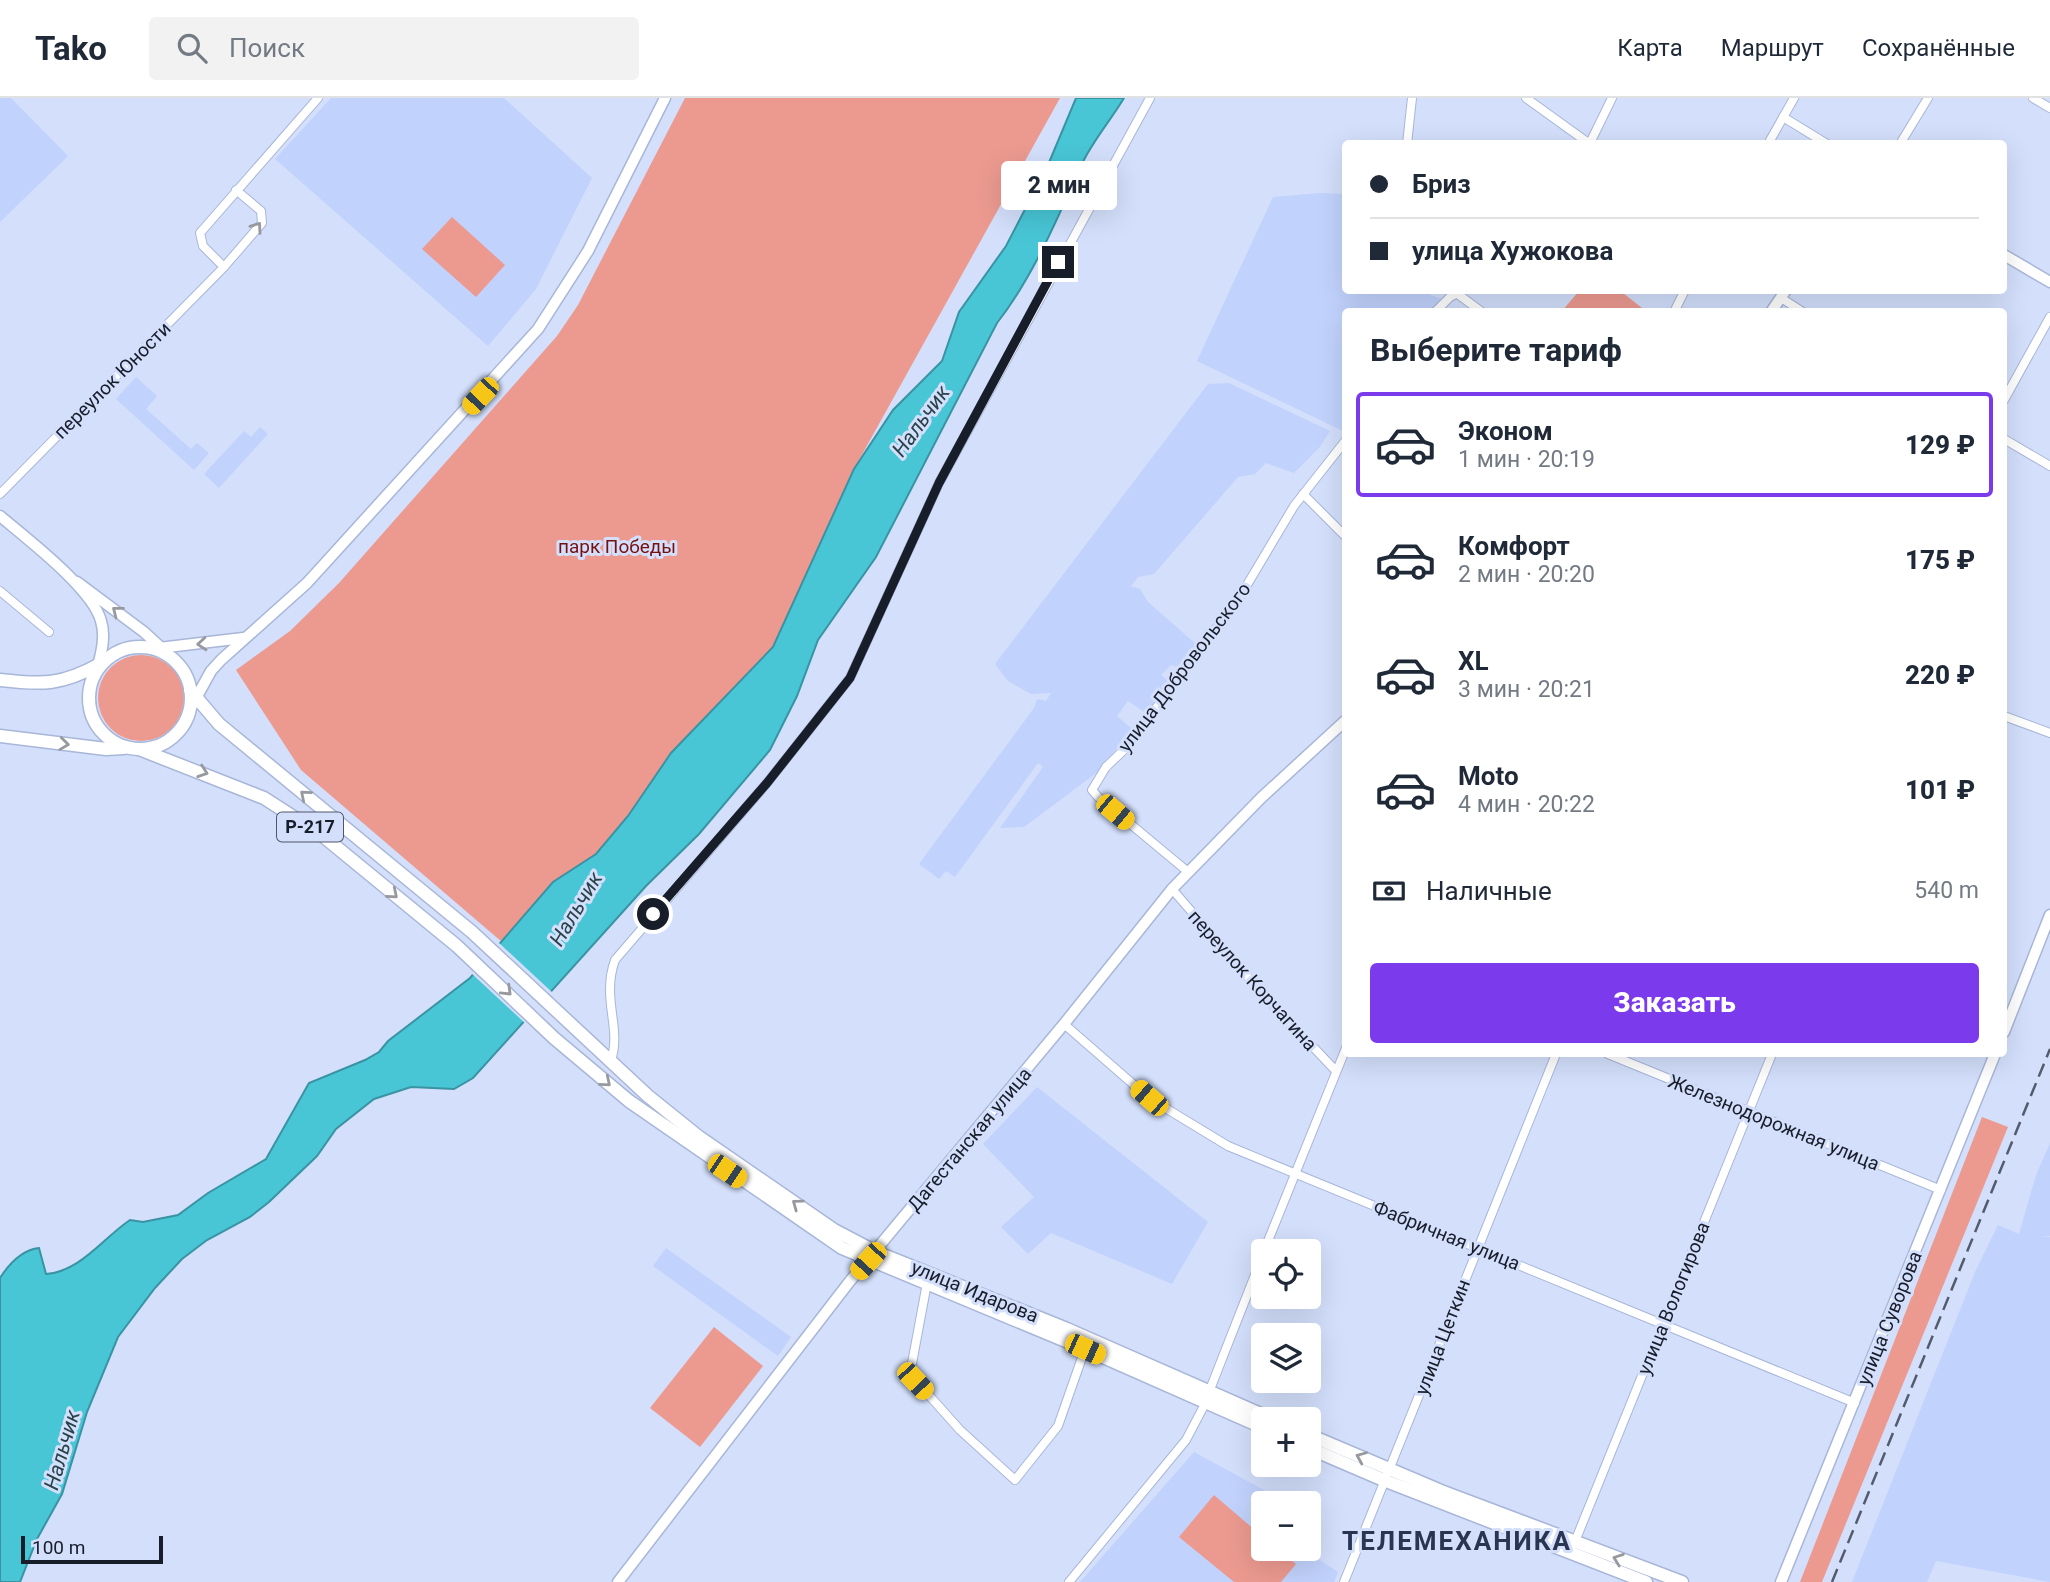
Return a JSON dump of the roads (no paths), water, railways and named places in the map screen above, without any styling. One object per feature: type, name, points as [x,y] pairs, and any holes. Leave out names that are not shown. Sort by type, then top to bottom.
[{"type":"main road","points":[[0,680],[54,683],[72,679],[131,648],[161,651]]},
{"type":"main road","name":"Р-217","points":[[0,736],[106,749],[161,744],[171,738],[186,720],[192,699],[186,675],[161,651]]},
{"type":"main road","name":"Р-217","points":[[100,666],[89,696],[90,710],[104,734],[133,748]]},
{"type":"main road","name":"улица Идарова","points":[[192,699],[472,932],[649,1097],[699,1136],[872,1256],[927,1283],[1085,1349],[1251,1412]]},
{"type":"main road","name":"улица Идарова","points":[[133,748],[216,776],[282,808],[342,851],[457,946],[554,1038],[658,1123],[823,1236],[1067,1329],[1251,1421]]},
{"type":"main road","points":[[1321,1441],[1388,1476],[1623,1578],[1646,1582]]},
{"type":"main road","points":[[1321,1452],[1682,1582]]},
{"type":"street","points":[[224,267],[203,246],[200,233],[318,98]]},
{"type":"street","points":[[192,699],[211,671],[243,638],[270,618],[307,583],[538,329],[587,251],[665,98]]},
{"type":"street","points":[[611,1060],[615,1038],[608,986],[615,961],[767,783],[850,678],[939,483],[1150,98]]},
{"type":"street","points":[[1407,140],[1412,98]]},
{"type":"street","points":[[1526,98],[1585,140]]},
{"type":"street","points":[[1592,140],[1612,98]]},
{"type":"street","points":[[1770,140],[1794,98]]},
{"type":"street","points":[[1902,140],[1928,98]]},
{"type":"street","points":[[2033,98],[2050,108]]},
{"type":"street","points":[[1783,117],[1820,140]]},
{"type":"street","name":"переулок Юности","points":[[0,494],[224,267],[264,218],[261,211],[236,190]]},
{"type":"street","points":[[2007,257],[2050,282]]},
{"type":"street","points":[[1439,308],[1450,297],[1458,294]]},
{"type":"street","points":[[1462,294],[1478,308]]},
{"type":"street","points":[[1784,294],[1798,308]]},
{"type":"street","points":[[2007,395],[2050,317]]},
{"type":"street","points":[[2007,441],[2050,466]]},
{"type":"street","name":"улица Добровольского","points":[[1187,871],[1092,790],[1105,767],[1127,747],[1241,594],[1303,494],[1342,445]]},
{"type":"street","points":[[1303,494],[1342,533]]},
{"type":"street","points":[[0,516],[161,651],[243,638]]},
{"type":"street","points":[[72,579],[101,619],[104,634],[100,666]]},
{"type":"street","points":[[0,591],[47,634],[0,597]]},
{"type":"street","points":[[2007,717],[2050,733]]},
{"type":"street","name":"Дагестанская улица","points":[[618,1582],[872,1256],[1187,871],[1342,723]]},
{"type":"street","name":"переулок Корчагина","points":[[1172,889],[1259,990],[1336,1070]]},
{"type":"street","points":[[2007,1013],[2050,915]]},
{"type":"street","name":"Фабричная улица","points":[[1064,1024],[1149,1098],[1228,1146],[1294,1175],[1478,1246],[1854,1403]]},
{"type":"street","points":[[1269,1239],[1342,1057]]},
{"type":"street","name":"улица Цеткин","points":[[1344,1582],[1555,1057]]},
{"type":"street","name":"Железнодорожная улица","points":[[1615,1057],[1941,1190]]},
{"type":"street","name":"улица Вологирова","points":[[1574,1544],[1771,1057]]},
{"type":"street","name":"улица Суворова","points":[[1781,1582],[1994,1057]]},
{"type":"street","points":[[927,1283],[910,1374],[960,1430],[1015,1480],[1058,1426],[1085,1349]]},
{"type":"street","points":[[1069,1582],[1186,1440],[1207,1397],[1251,1285]]},
{"type":"water","name":"Нальчик","points":[[1076,98],[1124,98],[1085,157],[1033,267],[997,323],[876,557],[818,640],[797,696],[770,750],[699,834],[646,886],[473,1078],[454,1089],[411,1087],[374,1099],[336,1129],[317,1156],[269,1202],[250,1217],[207,1240],[182,1259],[155,1288],[118,1337],[87,1412],[62,1494],[37,1539],[20,1582],[0,1582],[0,1278],[21,1255],[39,1248],[46,1274],[70,1267],[130,1220],[143,1222],[178,1215],[208,1193],[266,1159],[309,1083],[379,1052],[388,1041],[470,978],[553,882],[596,854],[628,816],[671,753],[773,647],[854,469],[893,410],[942,361],[959,312],[1006,246],[1048,165]]},
{"type":"railway","points":[[1832,1582],[2050,1049]]},
{"type":"district","name":"ТЕЛЕМЕХАНИКА","points":[[1457,1541]]},
{"type":"park label","name":"парк Победы","points":[[617,546]]}]
